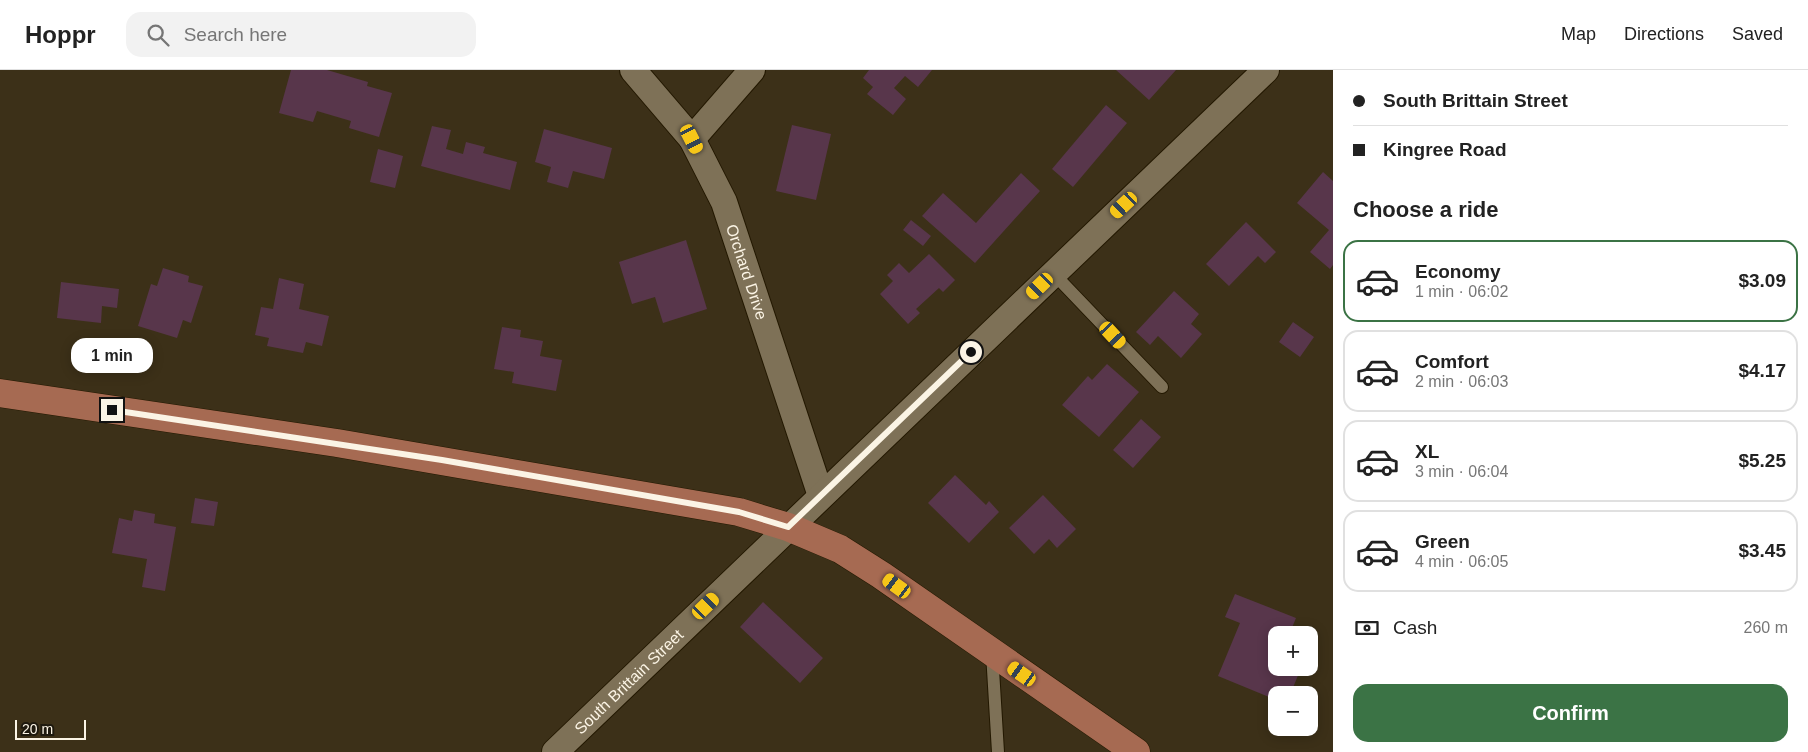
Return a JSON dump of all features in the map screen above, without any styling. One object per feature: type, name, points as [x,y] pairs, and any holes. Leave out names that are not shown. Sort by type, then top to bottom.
[{"type":"main road","points":[[0,393],[442,460],[739,512],[788,527],[840,549],[882,575],[1136,752]]},
{"type":"street","name":"Orchard Drive","points":[[633,70],[692,139],[724,202],[821,496]]},
{"type":"street","points":[[692,139],[752,70]]},
{"type":"street","name":"South Brittain Street","points":[[555,752],[1266,70]]},
{"type":"lane","points":[[1054,273],[1162,386]]},
{"type":"lane","points":[[992,653],[998,752]]},
{"type":"building","points":[[291,70],[327,70],[368,82],[367,86],[392,93],[379,137],[349,128],[351,121],[317,111],[313,122],[279,113]]},
{"type":"building","points":[[869,70],[932,70],[918,87],[905,76],[894,88],[906,99],[893,115],[867,94],[873,87],[863,78]]},
{"type":"building","points":[[1116,70],[1176,70],[1149,100]]},
{"type":"building","points":[[1106,105],[1127,123],[1073,187],[1052,169]]},
{"type":"building","points":[[792,125],[831,134],[816,200],[776,191]]},
{"type":"building","points":[[432,126],[451,130],[446,149],[463,154],[466,142],[485,147],[483,153],[517,162],[510,190],[421,166]]},
{"type":"building","points":[[544,129],[612,148],[604,179],[573,171],[568,188],[547,182],[551,167],[535,162]]},
{"type":"building","points":[[378,149],[403,156],[395,188],[370,182]]},
{"type":"building","points":[[1323,172],[1333,181],[1333,265],[1330,269],[1310,252],[1329,230],[1297,203]]},
{"type":"building","points":[[1021,173],[1040,191],[975,263],[922,216],[943,193],[976,223]]},
{"type":"building","points":[[911,220],[931,236],[923,246],[903,230]]},
{"type":"building","points":[[1246,222],[1276,252],[1265,263],[1258,256],[1229,286],[1206,264]]},
{"type":"building","points":[[686,240],[707,309],[663,323],[655,297],[632,304],[619,262]]},
{"type":"building","points":[[929,254],[955,280],[943,292],[939,288],[916,309],[920,313],[908,324],[880,294],[893,281],[887,275],[899,263],[909,273]]},
{"type":"building","points":[[163,268],[189,276],[188,282],[203,286],[191,323],[183,320],[177,338],[138,326],[151,284],[157,286]]},
{"type":"building","points":[[279,278],[304,284],[299,309],[329,316],[322,346],[306,342],[303,353],[267,346],[269,338],[255,335],[261,307],[273,309]]},
{"type":"building","points":[[61,282],[119,289],[117,308],[102,306],[101,323],[57,318]]},
{"type":"building","points":[[1174,291],[1199,314],[1191,324],[1202,334],[1181,358],[1158,336],[1150,345],[1136,332]]},
{"type":"building","points":[[1293,322],[1314,337],[1300,357],[1279,342]]},
{"type":"building","points":[[502,327],[521,330],[520,337],[543,341],[540,356],[562,360],[556,391],[512,383],[514,372],[494,369]]},
{"type":"building","points":[[1107,364],[1139,392],[1099,437],[1062,405],[1088,376],[1092,380]]},
{"type":"building","points":[[1141,419],[1161,437],[1133,468],[1113,450]]},
{"type":"building","points":[[955,475],[986,505],[989,501],[999,512],[969,543],[928,503]]},
{"type":"building","points":[[1043,495],[1076,529],[1057,548],[1049,539],[1034,554],[1009,528]]},
{"type":"building","points":[[195,498],[218,502],[214,526],[191,523]]},
{"type":"building","points":[[134,510],[155,514],[154,523],[176,527],[165,591],[142,587],[147,559],[112,553],[119,518],[132,521]]},
{"type":"building","points":[[1235,594],[1296,618],[1293,626],[1268,626],[1268,676],[1298,676],[1294,686],[1268,686],[1268,697],[1218,676],[1240,623],[1225,617]]},
{"type":"building","points":[[763,602],[823,658],[800,683],[740,627]]},
{"type":"route","points":[[112,410],[442,460],[739,512],[788,527],[971,352]]}]
